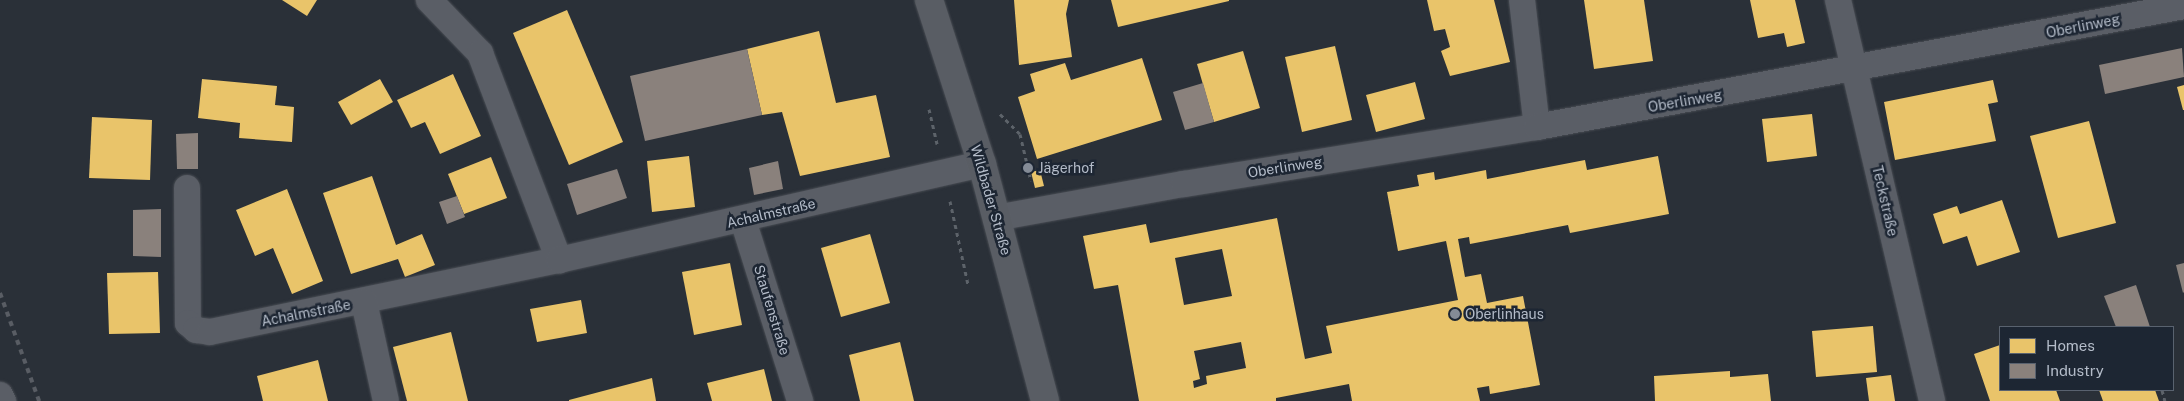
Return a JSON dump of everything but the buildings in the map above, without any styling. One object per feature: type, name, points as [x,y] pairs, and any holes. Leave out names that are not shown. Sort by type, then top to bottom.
[{"type":"main road","name":"Wildbader Straße","points":[[930,0],[982,164],[1045,401]]},
{"type":"street","points":[[429,0],[480,53],[559,260]]},
{"type":"street","points":[[1522,0],[1537,127]]},
{"type":"street","name":"Teckstraße","points":[[1838,0],[1932,401]]},
{"type":"street","name":"Oberlinweg","points":[[996,218],[1184,184],[1537,127],[1854,70],[2184,6]]},
{"type":"street","name":"Achalmstraße","points":[[187,188],[188,323],[196,330],[210,332],[364,302],[743,220],[982,164]]},
{"type":"street","name":"Staufenstraße","points":[[743,220],[800,401]]},
{"type":"street","points":[[364,302],[386,401]]},
{"type":"street","points":[[0,395],[2,401]]},
{"type":"railway","points":[[0,293],[39,401]]},
{"type":"place","name":"Jägerhof","points":[[1028,168]]},
{"type":"place","name":"Oberlinhaus","points":[[1455,314]]}]
